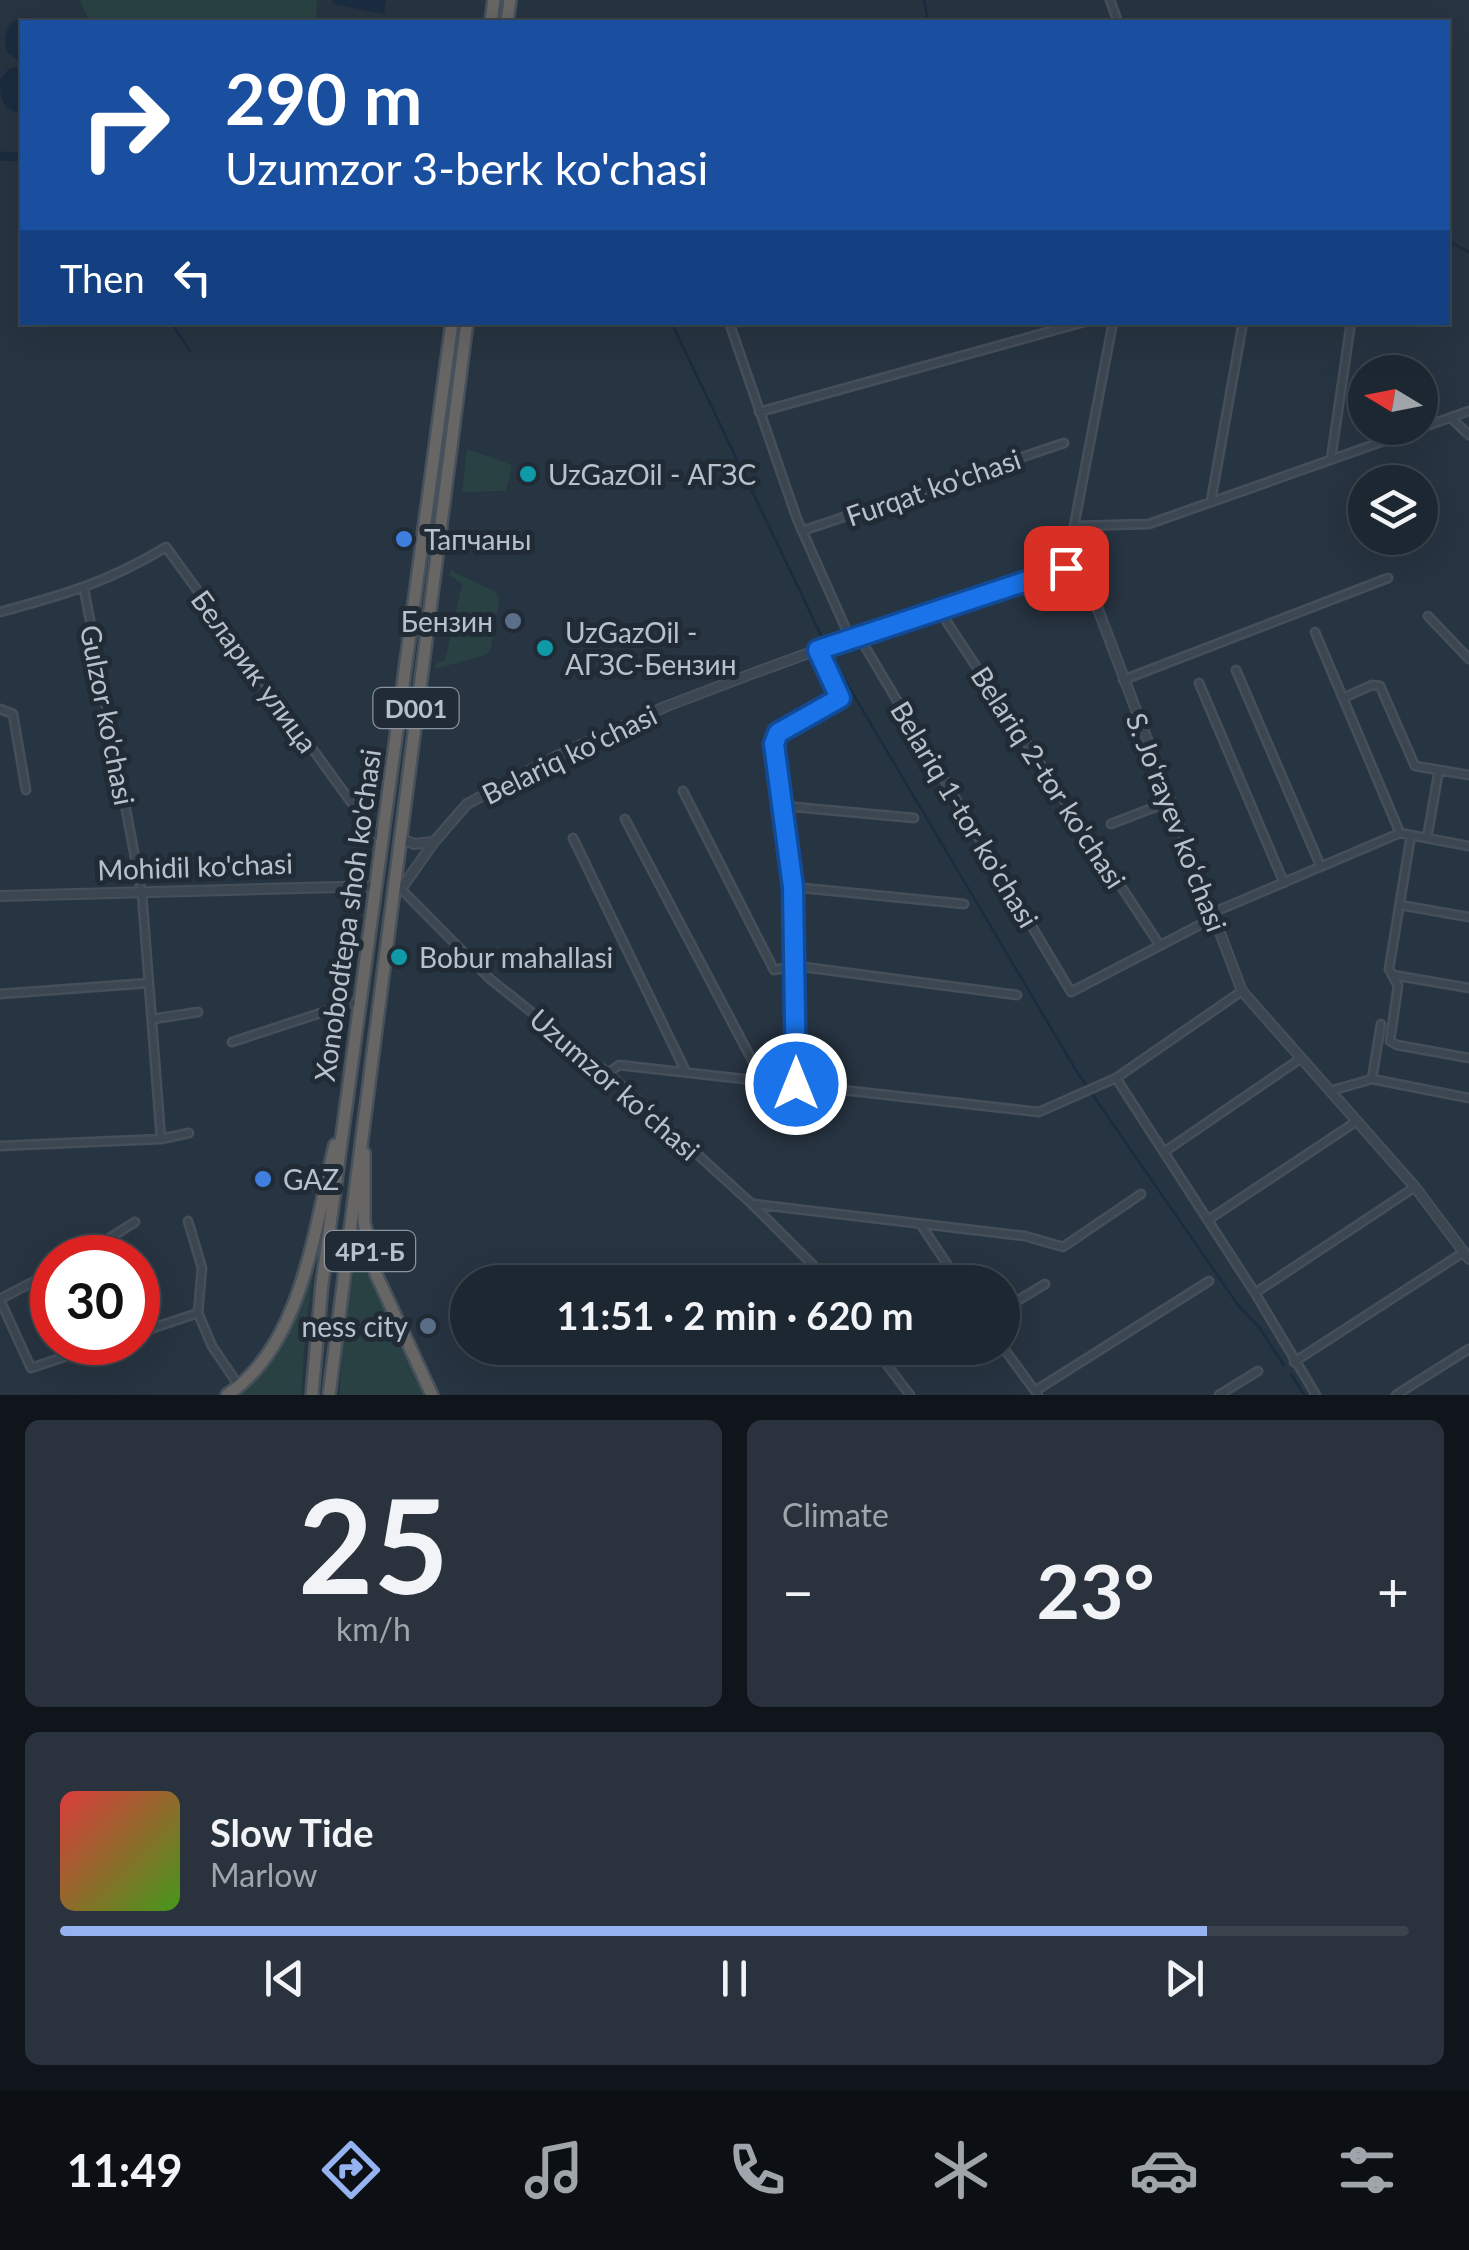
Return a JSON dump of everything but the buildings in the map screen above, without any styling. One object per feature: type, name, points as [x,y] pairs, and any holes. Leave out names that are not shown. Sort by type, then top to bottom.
[{"type":"highway","name":"Xonobodtepa shoh ko'chasi","points":[[312,1395],[319,1312],[452,325]]},
{"type":"highway","name":"Xonobodtepa shoh ko'chasi","points":[[328,1395],[467,325]]},
{"type":"highway","points":[[416,590],[431,592]]},
{"type":"highway","name":"Mohidil ko'chasi","points":[[376,886],[396,889]]},
{"type":"highway","points":[[228,1395],[269,1356],[287,1322],[348,1093]]},
{"type":"highway","name":"4Р1-Б","points":[[365,1094],[363,1194],[367,1239],[376,1274],[432,1395]]},
{"type":"street","name":"Belariq 1-tor ko'chasi","points":[[730,325],[802,531],[854,637],[1071,992],[1159,944]]},
{"type":"street","points":[[759,412],[1073,325]]},
{"type":"street","points":[[1066,568],[1112,325]]},
{"type":"street","points":[[1210,502],[1242,325]]},
{"type":"street","points":[[1331,459],[1350,325]]},
{"type":"street","points":[[1074,526],[1149,524],[1469,411]]},
{"type":"street","points":[[1450,417],[1468,431]]},
{"type":"street","name":"Furqat ko'chasi","points":[[802,531],[1064,443]]},
{"type":"street","name":"Беларик улица","points":[[84,589],[126,572],[166,547],[358,813],[382,840]]},
{"type":"street","name":"Belariq koʻchasi","points":[[396,889],[474,799],[554,757],[667,706],[818,650],[1066,568]]},
{"type":"street","name":"S. Joʻrayev koʻchasi","points":[[1066,568],[1077,572],[1090,588],[1242,991],[1415,1188],[1466,1256]]},
{"type":"street","points":[[1123,680],[1388,578]]},
{"type":"street","points":[[0,612],[84,589]]},
{"type":"street","name":"Gulzor ko'chasi","points":[[84,589],[142,894],[161,1140]]},
{"type":"street","name":"Belariq 2-tor ko'chasi","points":[[940,610],[1159,944]]},
{"type":"street","points":[[1428,616],[1469,659]]},
{"type":"street","points":[[1315,632],[1400,834]]},
{"type":"street","points":[[796,1084],[793,887],[774,738],[840,698],[818,650]]},
{"type":"street","points":[[1236,670],[1321,867]]},
{"type":"street","points":[[1199,683],[1284,883]]},
{"type":"street","points":[[1343,698],[1372,685],[1380,686],[1416,766],[1469,775]]},
{"type":"street","points":[[0,709],[13,714],[26,790]]},
{"type":"street","points":[[1427,838],[1438,770]]},
{"type":"street","points":[[682,792],[774,970],[796,966],[1017,995]]},
{"type":"street","points":[[1110,824],[1168,802]]},
{"type":"street","points":[[784,806],[914,818]]},
{"type":"street","points":[[625,819],[762,1080]]},
{"type":"street","points":[[1159,944],[1213,918],[1219,910],[1400,834],[1469,846]]},
{"type":"street","points":[[1411,836],[1389,969],[1398,986],[1390,1035],[1393,1044],[1469,1058]]},
{"type":"street","points":[[399,837],[414,844],[434,842]]},
{"type":"street","points":[[572,838],[686,1071]]},
{"type":"street","name":"Mohidil ko'chasi","points":[[0,896],[376,886]]},
{"type":"street","points":[[793,887],[964,904]]},
{"type":"street","name":"Uzumzor koʻchasi","points":[[396,889],[490,979],[608,1073],[813,1265]]},
{"type":"street","points":[[1400,905],[1469,917]]},
{"type":"street","points":[[1392,975],[1469,988]]},
{"type":"street","points":[[0,994],[150,983]]},
{"type":"street","points":[[608,1073],[619,1065],[686,1071],[1039,1112],[1116,1078],[1242,991]]},
{"type":"street","points":[[232,1042],[351,1003],[360,1004]]},
{"type":"street","points":[[153,1020],[198,1012]]},
{"type":"street","points":[[1372,1079],[1381,1024]]},
{"type":"street","points":[[1164,1152],[1300,1059]]},
{"type":"street","points":[[1116,1078],[1316,1395]]},
{"type":"street","points":[[1330,1091],[1372,1079],[1469,1098]]},
{"type":"street","points":[[1208,1220],[1357,1121]]},
{"type":"street","points":[[0,1146],[161,1140],[189,1133]]},
{"type":"street","points":[[1255,1293],[1415,1188]]},
{"type":"street","points":[[752,1204],[1024,1236],[1063,1247],[1141,1194]]},
{"type":"street","points":[[188,1220],[202,1268],[198,1313],[212,1346],[240,1387]]},
{"type":"street","points":[[115,1235],[136,1222]]},
{"type":"street","points":[[920,1224],[948,1265]]},
{"type":"street","points":[[1294,1362],[1466,1256]]},
{"type":"street","points":[[1016,1365],[1036,1393],[1210,1281]]},
{"type":"street","points":[[30,1284],[0,1300],[31,1368],[40,1365]]},
{"type":"street","points":[[1020,1299],[1045,1284]]},
{"type":"street","points":[[160,1326],[198,1313]]},
{"type":"street","points":[[1396,1395],[1469,1349]]},
{"type":"street","points":[[887,1365],[910,1395]]},
{"type":"street","points":[[1218,1395],[1258,1371]]},
{"type":"green space","points":[[80,0],[317,0],[316,20],[88,20]]},
{"type":"green space","points":[[467,449],[512,465],[506,491],[462,492]]},
{"type":"green space","points":[[450,570],[496,592],[499,599],[491,649],[486,655],[435,669],[435,664],[445,660],[462,584],[449,575]]},
{"type":"green space","points":[[322,1217],[306,1322],[301,1395],[239,1395],[258,1378],[286,1337],[304,1291]]},
{"type":"green space","points":[[361,1239],[369,1276],[427,1395],[339,1395],[352,1240]]},
{"type":"water","points":[[333,0],[386,0],[384,14],[332,4]]},
{"type":"water","points":[[22,17],[40,20],[20,20],[20,62],[8,53],[5,42],[9,27]]},
{"type":"water","points":[[20,66],[20,112],[3,102],[0,92],[0,79],[9,69]]},
{"type":"waterway","points":[[924,0],[928,20]]},
{"type":"waterway","points":[[0,156],[20,157]]},
{"type":"waterway","points":[[1450,242],[1469,252]]},
{"type":"waterway","points":[[173,325],[190,351]]},
{"type":"waterway","points":[[672,325],[833,660],[1077,1072],[1284,1365]]},
{"type":"waterway","points":[[1291,1374],[1304,1395]]},
{"type":"place","name":"UzGazOil - АГЗС","points":[[528,474]]},
{"type":"place","name":"Тапчаны","points":[[404,539]]},
{"type":"place","name":"Бензин","points":[[513,621]]},
{"type":"place","name":"UzGazOil - АГЗС-Бензин","points":[[545,648]]},
{"type":"place","name":"Bobur mahallasi","points":[[399,957]]},
{"type":"place","name":"GAZ","points":[[263,1179]]},
{"type":"place","name":"ness city","points":[[428,1326]]},
{"type":"route","points":[[796,1084],[793,887],[774,738],[840,698],[818,650],[1066,568]]}]
